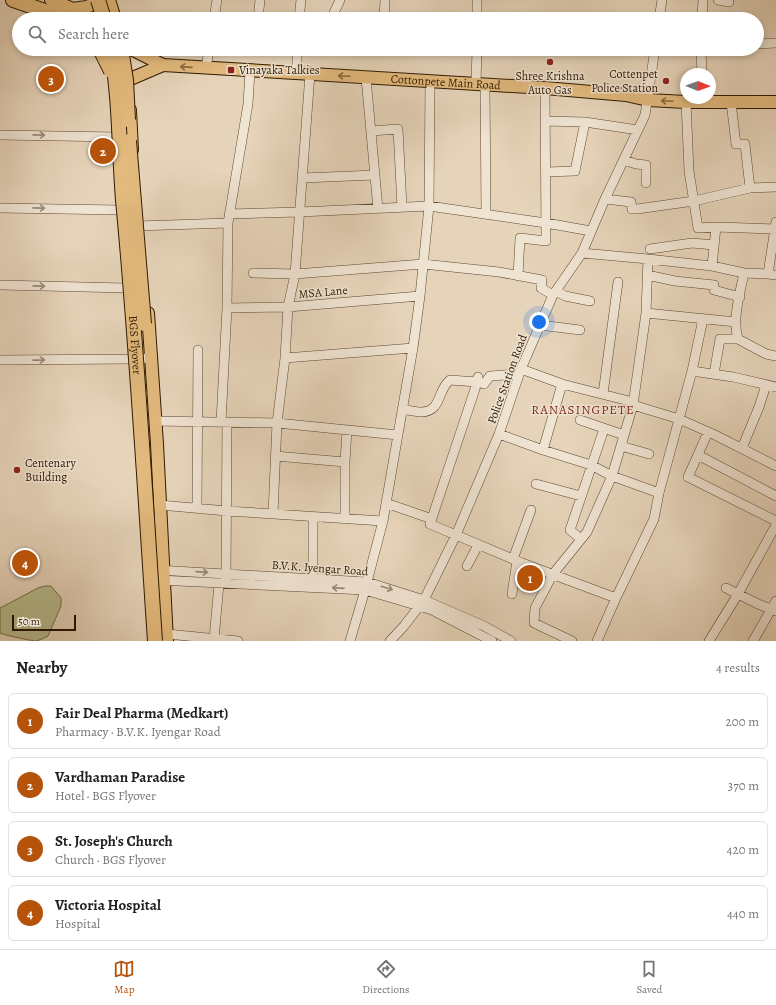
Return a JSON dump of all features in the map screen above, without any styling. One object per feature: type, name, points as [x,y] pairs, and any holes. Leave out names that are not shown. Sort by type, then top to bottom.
[{"type":"highway","points":[[13,0],[63,12]]},
{"type":"highway","points":[[100,1],[102,12]]},
{"type":"highway","points":[[100,1],[109,12]]},
{"type":"highway","points":[[105,56],[122,80]]},
{"type":"highway","name":"BGS Flyover","points":[[113,56],[122,80],[122,183],[163,639]]},
{"type":"highway","name":"BGS Flyover","points":[[122,56],[126,80],[131,181],[142,290],[163,639]]},
{"type":"main road","points":[[51,0],[68,12]]},
{"type":"main road","points":[[113,0],[117,12]]},
{"type":"main road","points":[[76,12],[100,1],[100,12]]},
{"type":"main road","points":[[108,56],[113,86],[120,210],[132,359],[149,641]]},
{"type":"main road","points":[[126,56],[122,80],[146,292],[151,358],[163,575],[163,639]]},
{"type":"main road","name":"Cottonpete Main Road","points":[[145,56],[163,65],[545,88],[626,95],[648,100],[680,102]]},
{"type":"main road","name":"Cottonpete Main Road","points":[[122,80],[163,65]]},
{"type":"main road","name":"Cottonpete Main Road","points":[[716,101],[776,102]]},
{"type":"street","points":[[215,12],[217,0]]},
{"type":"street","points":[[259,12],[260,0]]},
{"type":"street","points":[[300,12],[301,0]]},
{"type":"street","points":[[334,12],[340,0]]},
{"type":"street","points":[[384,12],[385,0]]},
{"type":"street","points":[[477,0],[477,12]]},
{"type":"street","points":[[660,12],[662,0]]},
{"type":"street","points":[[702,12],[703,0]]},
{"type":"street","points":[[718,0],[729,2]]},
{"type":"street","points":[[764,44],[776,43]]},
{"type":"street","points":[[206,68],[208,56]]},
{"type":"street","points":[[297,56],[297,74]]},
{"type":"street","points":[[478,56],[481,84],[486,214]]},
{"type":"street","name":"Police Station Road","points":[[390,641],[422,603],[456,535],[499,434],[520,372],[540,325],[555,293],[582,253],[605,199],[645,115],[654,56]]},
{"type":"street","points":[[701,56],[702,68]]},
{"type":"street","points":[[214,639],[226,574],[227,511],[224,422],[229,219],[248,104],[250,71]]},
{"type":"street","points":[[273,514],[277,423],[285,358],[288,307],[295,274],[310,74]]},
{"type":"street","points":[[366,78],[378,209]]},
{"type":"street","points":[[350,641],[383,521],[413,348],[429,206],[430,80]]},
{"type":"street","points":[[518,276],[520,238],[546,241],[545,88]]},
{"type":"street","points":[[731,102],[736,144],[745,144],[750,188]]},
{"type":"street","points":[[582,253],[712,266],[744,273],[772,274],[775,226],[698,228],[689,171],[686,104]]},
{"type":"street","points":[[545,121],[585,122],[638,130]]},
{"type":"street","points":[[546,172],[575,171],[585,122]]},
{"type":"street","points":[[370,131],[398,129],[402,207]]},
{"type":"street","points":[[0,135],[116,137]]},
{"type":"street","points":[[624,160],[636,164],[646,165],[646,183]]},
{"type":"street","points":[[303,178],[375,174]]},
{"type":"street","points":[[605,199],[631,202],[632,210],[694,201],[750,188],[776,187]]},
{"type":"street","points":[[138,226],[300,212],[429,206],[546,223],[591,232]]},
{"type":"street","points":[[0,208],[120,210]]},
{"type":"street","points":[[712,266],[716,227]]},
{"type":"street","points":[[650,249],[692,243],[714,245]]},
{"type":"street","points":[[572,641],[534,623],[536,608],[553,574],[587,532],[612,476],[633,404],[646,313],[648,259]]},
{"type":"street","points":[[253,273],[295,274],[423,264],[542,280],[541,288],[565,296],[590,301]]},
{"type":"street","points":[[738,339],[736,322],[744,273]]},
{"type":"street","points":[[647,275],[675,281],[714,285],[714,290],[740,297]]},
{"type":"street","points":[[602,394],[618,282]]},
{"type":"street","points":[[0,285],[126,288]]},
{"type":"street","name":"MSA Lane","points":[[227,308],[288,307],[420,296]]},
{"type":"street","points":[[646,313],[736,322]]},
{"type":"street","points":[[597,641],[654,520],[659,493],[692,371],[703,319]]},
{"type":"street","points":[[540,325],[580,330]]},
{"type":"street","points":[[714,374],[720,339],[738,339],[766,354],[776,356]]},
{"type":"street","points":[[285,358],[413,348]]},
{"type":"street","points":[[197,508],[198,350]]},
{"type":"street","points":[[0,360],[151,358]]},
{"type":"street","points":[[692,371],[733,377],[776,387]]},
{"type":"street","points":[[402,409],[423,412],[433,409],[436,406],[442,390],[450,380],[477,380],[484,384],[488,377],[493,375],[520,372],[602,394],[679,419],[742,448],[776,466]]},
{"type":"street","points":[[477,380],[430,524],[515,560],[616,598]]},
{"type":"street","points":[[543,450],[562,384]]},
{"type":"street","points":[[742,448],[759,407],[766,385]]},
{"type":"street","points":[[580,420],[624,435]]},
{"type":"street","points":[[155,421],[277,423],[398,435]]},
{"type":"street","points":[[581,539],[570,530],[604,429]]},
{"type":"street","points":[[345,518],[345,462],[347,430]]},
{"type":"street","points":[[708,432],[688,477],[776,521]]},
{"type":"street","points":[[499,434],[591,465],[612,476],[659,493]]},
{"type":"street","points":[[621,446],[649,454]]},
{"type":"street","points":[[698,455],[776,496]]},
{"type":"street","points":[[275,456],[345,462]]},
{"type":"street","points":[[536,484],[581,496]]},
{"type":"street","points":[[386,503],[432,519]]},
{"type":"street","points":[[160,505],[383,521]]},
{"type":"street","points":[[512,594],[515,560],[531,510]]},
{"type":"street","points":[[313,517],[313,579]]},
{"type":"street","points":[[709,641],[738,594],[776,525]]},
{"type":"street","points":[[467,566],[478,544]]},
{"type":"street","name":"B.V.K. Iyengar Road","points":[[163,575],[226,574],[313,579],[366,586],[422,603],[484,626],[511,641]]},
{"type":"street","points":[[144,576],[163,575]]},
{"type":"street","name":"B.V.K. Iyengar Road","points":[[163,575],[223,584],[366,586]]},
{"type":"street","points":[[726,588],[774,607],[753,641]]},
{"type":"street","name":"B.V.K. Iyengar Road","points":[[422,603],[492,641]]},
{"type":"street","points":[[163,639],[214,639],[238,641]]},
{"type":"green space","points":[[51,586],[61,598],[61,606],[48,636],[36,641],[0,633],[0,608],[38,588]]},
{"type":"place","name":"Shree Krishna Auto Gas","points":[[550,62]]},
{"type":"place","name":"Vinayaka Talkies","points":[[231,70]]},
{"type":"place","name":"St. Joseph's Church","points":[[51,79]]},
{"type":"place","name":"Cottenpet Police Station","points":[[666,81]]},
{"type":"place","name":"Vardhaman Paradise","points":[[103,151]]},
{"type":"place","name":"Centenary Building","points":[[17,470]]},
{"type":"place","name":"Victoria Hospital","points":[[25,563]]},
{"type":"place","name":"Fair Deal Pharma (Medkart)","points":[[530,578]]},
{"type":"district","name":"RANASINGPETE","points":[[583,409]]}]
